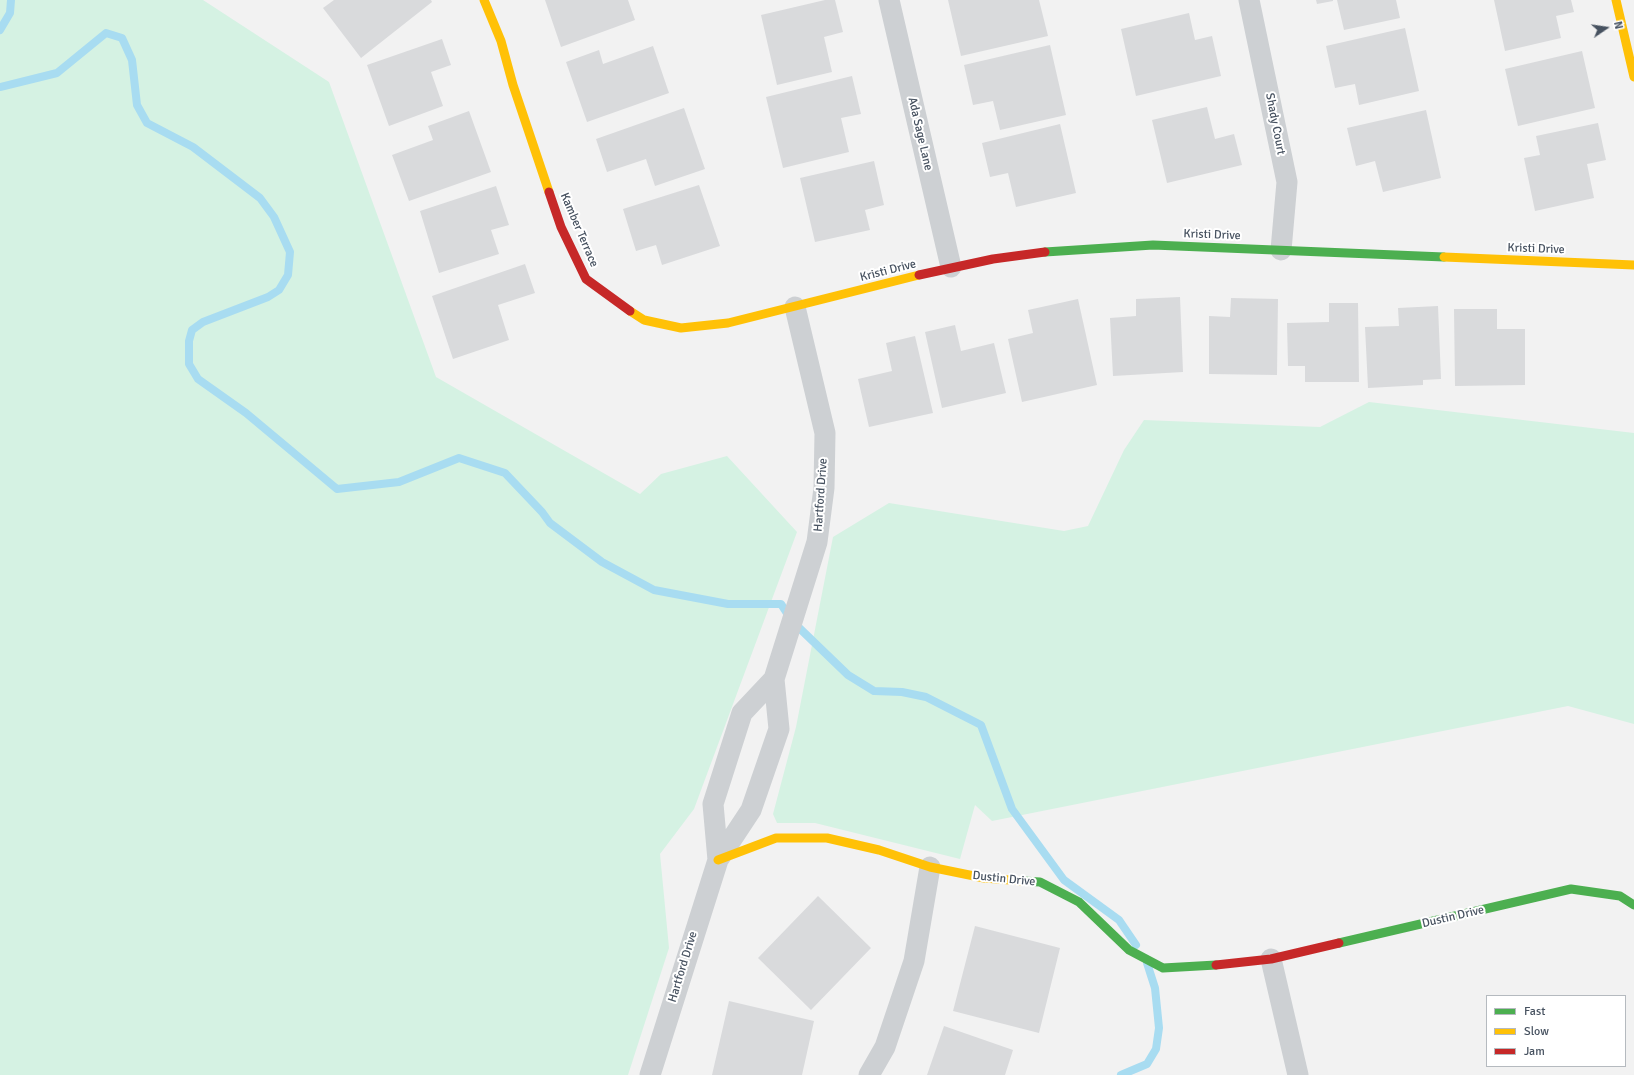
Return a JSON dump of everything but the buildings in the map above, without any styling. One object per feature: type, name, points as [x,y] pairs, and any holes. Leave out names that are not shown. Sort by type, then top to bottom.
[{"type":"street","name":"Kamber Terrace","points":[[484,0],[501,40],[513,85],[561,226],[586,279],[614,302],[644,320],[681,328],[728,323],[795,307]]},
{"type":"street","name":"Ada Sage Lane","points":[[889,0],[951,267]]},
{"type":"street","name":"Shady Court","points":[[1249,0],[1287,182],[1281,250]]},
{"type":"street","points":[[1616,0],[1634,77]]},
{"type":"street","name":"Kristi Drive","points":[[795,307],[951,267],[993,259],[1061,250],[1153,245],[1634,265]]},
{"type":"street","name":"Hartford Drive","points":[[650,1075],[718,860],[751,810],[779,729],[774,679],[817,542],[824,488],[824,433],[795,307]]},
{"type":"street","name":"Hartford Drive","points":[[718,860],[713,804],[742,713],[774,679]]},
{"type":"street","name":"Dustin Drive","points":[[718,860],[776,838],[827,838],[879,850],[930,867],[984,878],[1040,882],[1079,902],[1129,950],[1163,968],[1202,968],[1271,959],[1570,889],[1620,896],[1634,905]]},
{"type":"street","points":[[870,1075],[885,1047],[914,961],[930,867]]},
{"type":"street","points":[[1271,959],[1298,1075]]},
{"type":"green space","points":[[0,0],[203,0],[329,82],[436,377],[640,494],[661,474],[727,456],[797,532],[694,809],[660,854],[669,948],[628,1075],[0,1075]]},
{"type":"green space","points":[[1369,402],[1634,433],[1634,724],[1568,706],[992,821],[975,805],[960,859],[815,823],[777,823],[773,814],[796,727],[833,537],[889,503],[1064,531],[1088,526],[1124,450],[1144,420],[1320,427]]},
{"type":"waterway","points":[[0,30],[10,13],[11,0]]},
{"type":"waterway","points":[[0,87],[57,73],[106,33],[122,38],[132,60],[137,105],[147,123],[193,147],[260,198],[274,217],[290,252],[288,275],[279,290],[268,297],[203,322],[192,330],[189,341],[189,364],[198,379],[246,413],[337,489],[399,482],[459,458],[505,473],[542,512],[550,523],[602,562],[654,590],[728,604],[781,604],[792,621],[848,675],[874,691],[902,692],[926,697],[981,725],[1012,809],[1064,880],[1119,920],[1136,945]]},
{"type":"waterway","points":[[1121,1075],[1147,1064],[1156,1049],[1159,1028],[1155,988],[1147,963]]},
{"type":"traffic: fast","points":[[1045,252],[1153,245],[1444,257]]},
{"type":"traffic: fast","points":[[1023,881],[1040,882],[1079,902],[1129,950],[1163,968],[1216,965]]},
{"type":"traffic: fast","points":[[1339,943],[1571,889],[1620,896],[1634,905]]},
{"type":"traffic: slow","points":[[484,0],[501,41],[513,85],[549,192]]},
{"type":"traffic: slow","points":[[1616,0],[1634,77]]},
{"type":"traffic: slow","points":[[1444,257],[1634,265]]},
{"type":"traffic: slow","points":[[630,311],[644,320],[681,328],[728,323],[919,275]]},
{"type":"traffic: slow","points":[[718,860],[776,838],[827,838],[879,850],[930,867],[984,878],[1023,881]]},
{"type":"traffic: jam","points":[[549,192],[561,227],[586,279],[630,311]]},
{"type":"traffic: jam","points":[[919,275],[993,259],[1045,252]]},
{"type":"traffic: jam","points":[[1216,965],[1271,959],[1339,943]]}]
